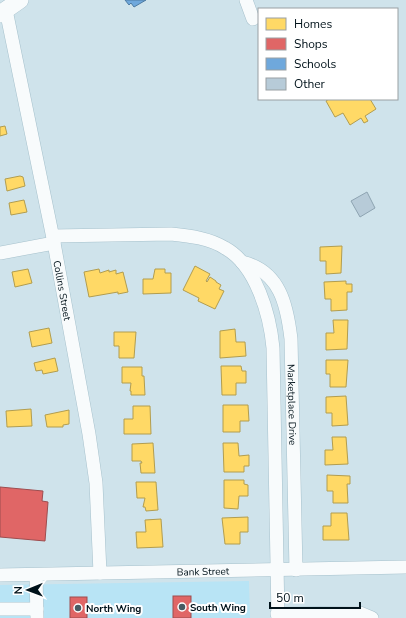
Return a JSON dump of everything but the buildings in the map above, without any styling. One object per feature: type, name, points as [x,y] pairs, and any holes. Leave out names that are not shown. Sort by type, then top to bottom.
[{"type":"main road","points":[[3,12],[20,0]]},
{"type":"street","points":[[246,0],[253,19]]},
{"type":"street","name":"Collins Street","points":[[3,12],[53,239],[94,459],[100,573]]},
{"type":"street","name":"Marketplace Drive","points":[[0,254],[53,239],[171,234],[191,236],[210,241],[226,248],[242,262],[260,294],[267,312],[273,348],[278,616]]},
{"type":"street","name":"Marketplace Drive","points":[[242,262],[254,265],[264,271],[278,290],[287,312],[291,339],[296,570]]},
{"type":"street","name":"Bank Street","points":[[0,575],[276,571],[406,567]]},
{"type":"street","points":[[0,609],[37,613],[36,575]]},
{"type":"street","points":[[278,616],[360,613],[372,618]]},
{"type":"shaded area","points":[[249,581],[250,618],[0,618],[0,585]]},
{"type":"place","name":"South Wing","points":[[182,607]]},
{"type":"place","name":"North Wing","points":[[78,608]]}]
